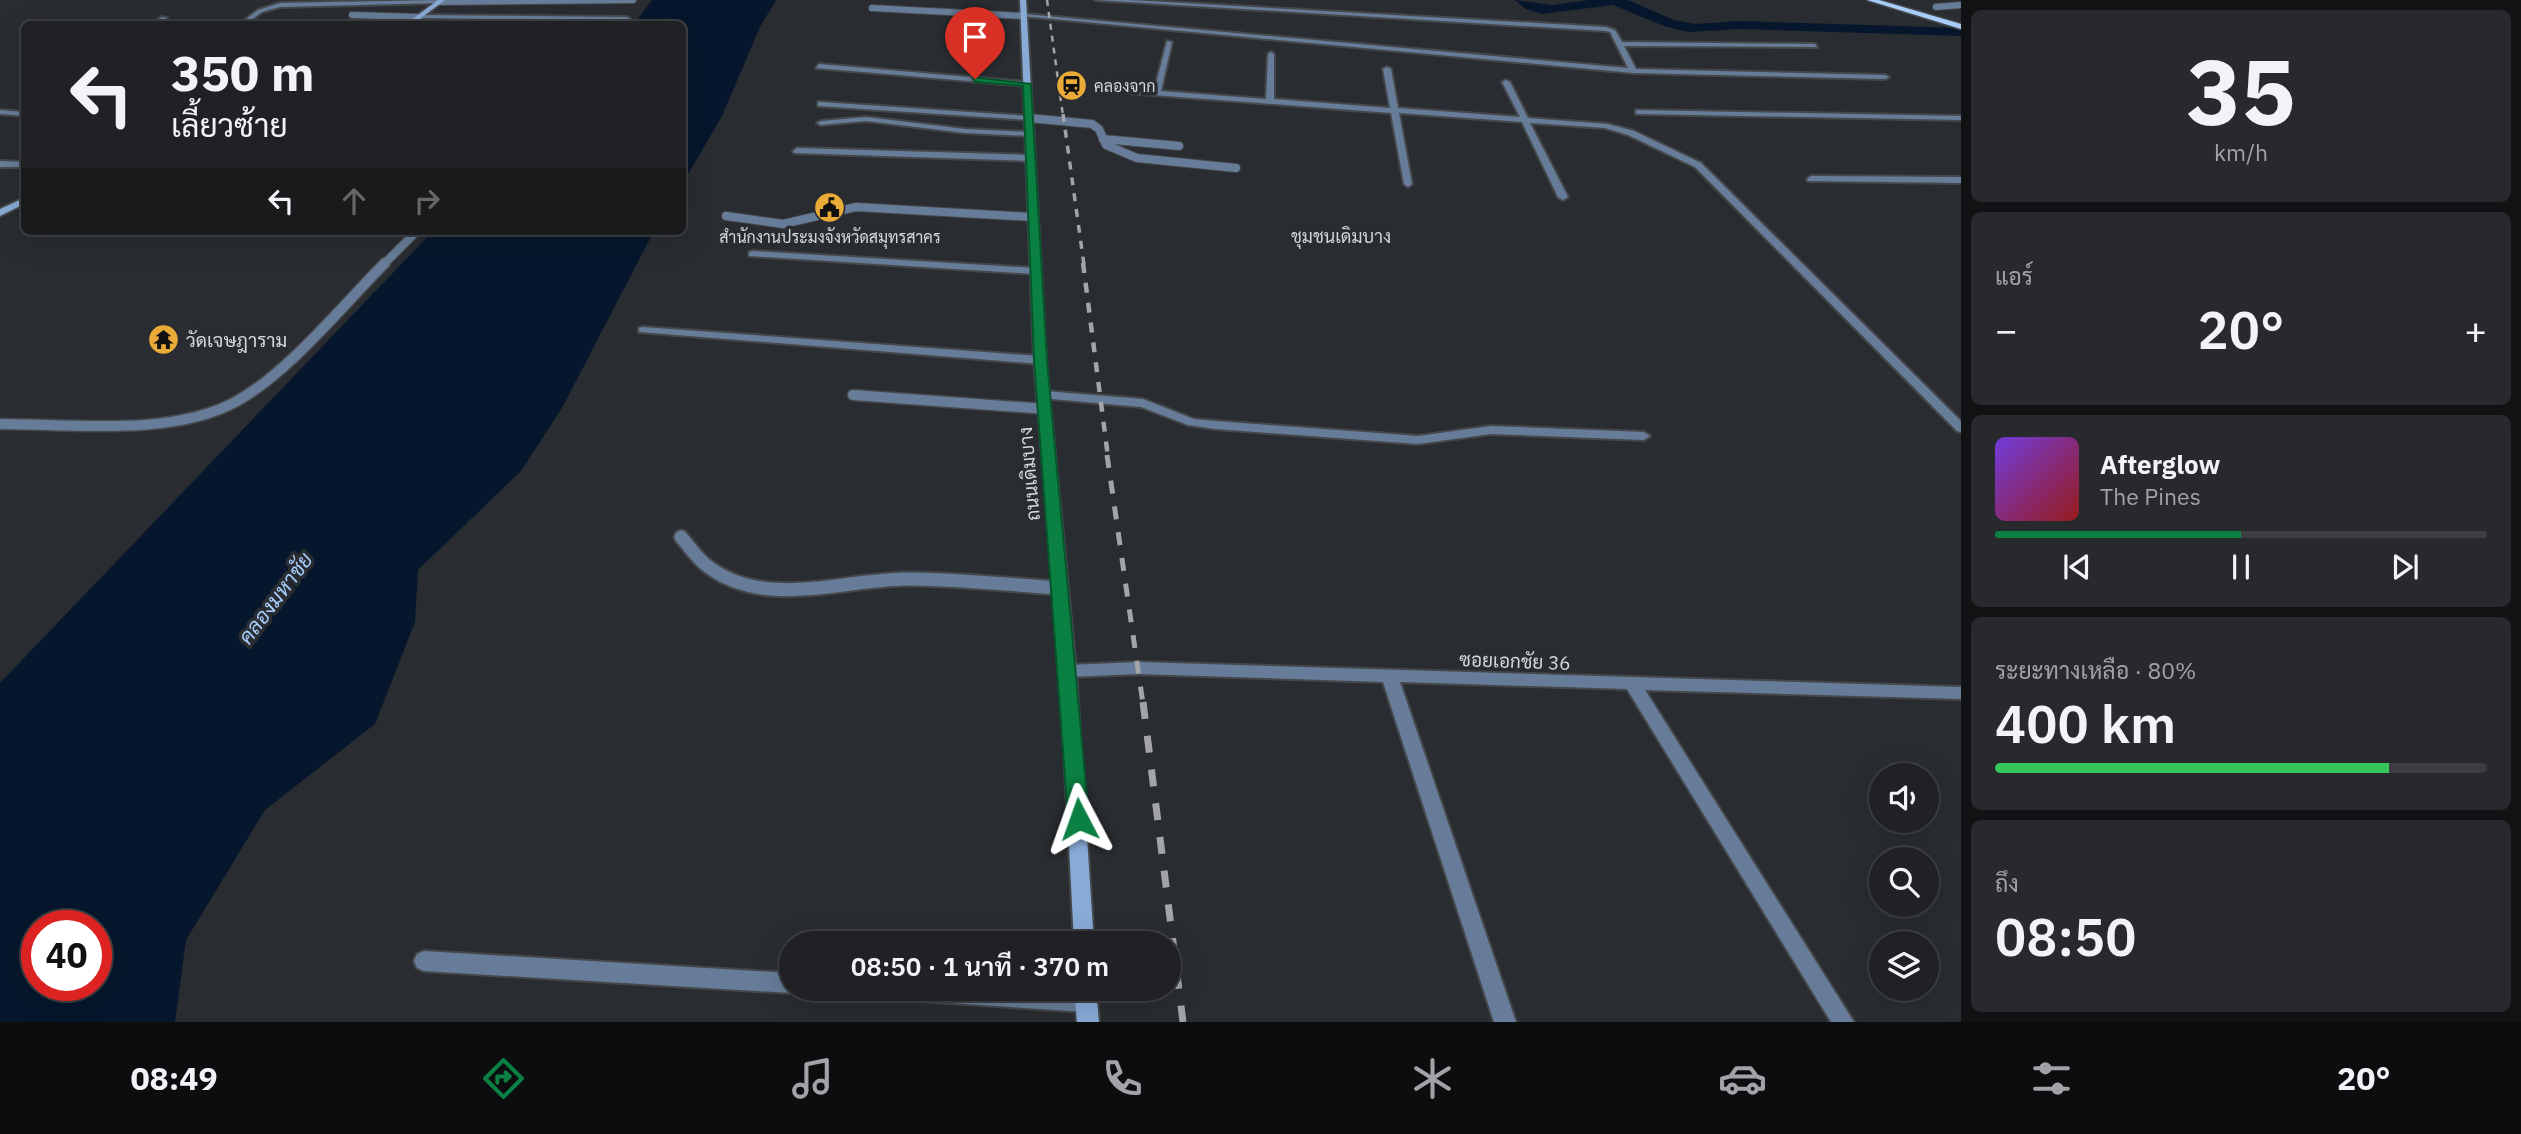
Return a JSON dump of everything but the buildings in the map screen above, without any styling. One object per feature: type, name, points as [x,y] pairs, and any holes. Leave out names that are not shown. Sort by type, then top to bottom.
[{"type":"main road","points":[[1871,0],[1961,27]]},
{"type":"main road","points":[[1923,4],[1961,15]]},
{"type":"street","name":"ถนนเดิมบาง","points":[[1023,0],[1040,360],[1068,671],[1083,931]]},
{"type":"street","points":[[1098,0],[1225,4],[1606,29],[1613,31],[1633,71]]},
{"type":"street","points":[[247,21],[269,7],[369,1],[441,1]]},
{"type":"street","points":[[413,21],[441,1]]},
{"type":"street","points":[[420,16],[627,19]]},
{"type":"street","points":[[1024,16],[1633,71],[1885,77]]},
{"type":"street","points":[[160,21],[164,18]]},
{"type":"street","points":[[1157,93],[1169,42]]},
{"type":"street","points":[[1619,44],[1815,46]]},
{"type":"street","points":[[1270,101],[1271,54]]},
{"type":"street","points":[[819,66],[1027,84]]},
{"type":"street","points":[[1387,69],[1408,184]]},
{"type":"street","points":[[1507,82],[1563,197]]},
{"type":"street","points":[[1129,90],[1605,126],[1631,133],[1698,165],[1961,428]]},
{"type":"street","points":[[821,104],[1029,118]]},
{"type":"street","points":[[0,112],[21,114]]},
{"type":"street","points":[[1639,112],[1961,118]]},
{"type":"street","points":[[821,123],[866,118],[965,131],[1030,134]]},
{"type":"street","points":[[797,151],[877,155],[946,153],[1030,158]]},
{"type":"street","points":[[0,164],[21,165]]},
{"type":"street","points":[[1811,179],[1961,180]]},
{"type":"street","points":[[0,213],[21,202]]},
{"type":"street","points":[[753,254],[1035,271]]},
{"type":"street","points":[[643,330],[1040,360]]},
{"type":"street","points":[[1045,402],[1143,403],[1203,423],[1405,439],[1491,430],[1643,436]]},
{"type":"street","name":"ซอยเอกชัย 36","points":[[1068,671],[1139,668],[1390,678],[1961,693]]},
{"type":"street","points":[[1390,678],[1505,1022]]},
{"type":"street","points":[[1633,685],[1843,1022]]},
{"type":"street","points":[[424,961],[779,982]]},
{"type":"street","points":[[1047,1001],[1086,1004]]},
{"type":"lane","points":[[441,1],[633,1]]},
{"type":"lane","points":[[1936,7],[1961,5]]},
{"type":"lane","points":[[872,8],[1024,16]]},
{"type":"lane","points":[[352,15],[420,16]]},
{"type":"lane","points":[[1029,118],[1093,124],[1115,151],[1137,158],[1236,168]]},
{"type":"lane","points":[[1103,139],[1179,146]]},
{"type":"lane","points":[[726,216],[771,225],[803,221],[837,209],[856,207],[1032,217]]},
{"type":"lane","points":[[0,424],[152,424],[198,417],[236,402],[270,379],[413,235]]},
{"type":"lane","points":[[853,395],[1045,402]]},
{"type":"lane","points":[[681,537],[707,567],[728,579],[771,590],[803,591],[902,579],[1061,588]]},
{"type":"water","points":[[652,0],[776,0],[760,27],[722,116],[686,178],[686,21],[636,21]]},
{"type":"water","name":"คลองมหาชัย","points":[[429,235],[652,235],[562,408],[521,471],[418,570],[415,622],[375,724],[265,810],[186,940],[175,1022],[0,1022],[0,683]]},
{"type":"waterway","points":[[1522,0],[1531,6],[1553,10],[1613,1],[1688,28],[1741,25],[1961,32]]},
{"type":"railway","points":[[1047,0],[1063,116]]},
{"type":"railway","points":[[1063,114],[1084,265]]},
{"type":"railway","points":[[1083,263],[1108,457]]},
{"type":"railway","points":[[1107,455],[1143,704]]},
{"type":"railway","points":[[1143,702],[1183,1022]]},
{"type":"place","name":"คลองจาก","points":[[1071,86]]},
{"type":"place","name":"สำนักงานประมงจังหวัดสมุทรสาคร","points":[[830,208]]},
{"type":"place","name":"วัดเจษฎาราม","points":[[163,340]]},
{"type":"district","name":"ชุมชนเดิมบาง","points":[[1341,236]]},
{"type":"route","points":[[975,79],[1027,84],[1040,360],[1051,460],[1079,819]]}]
